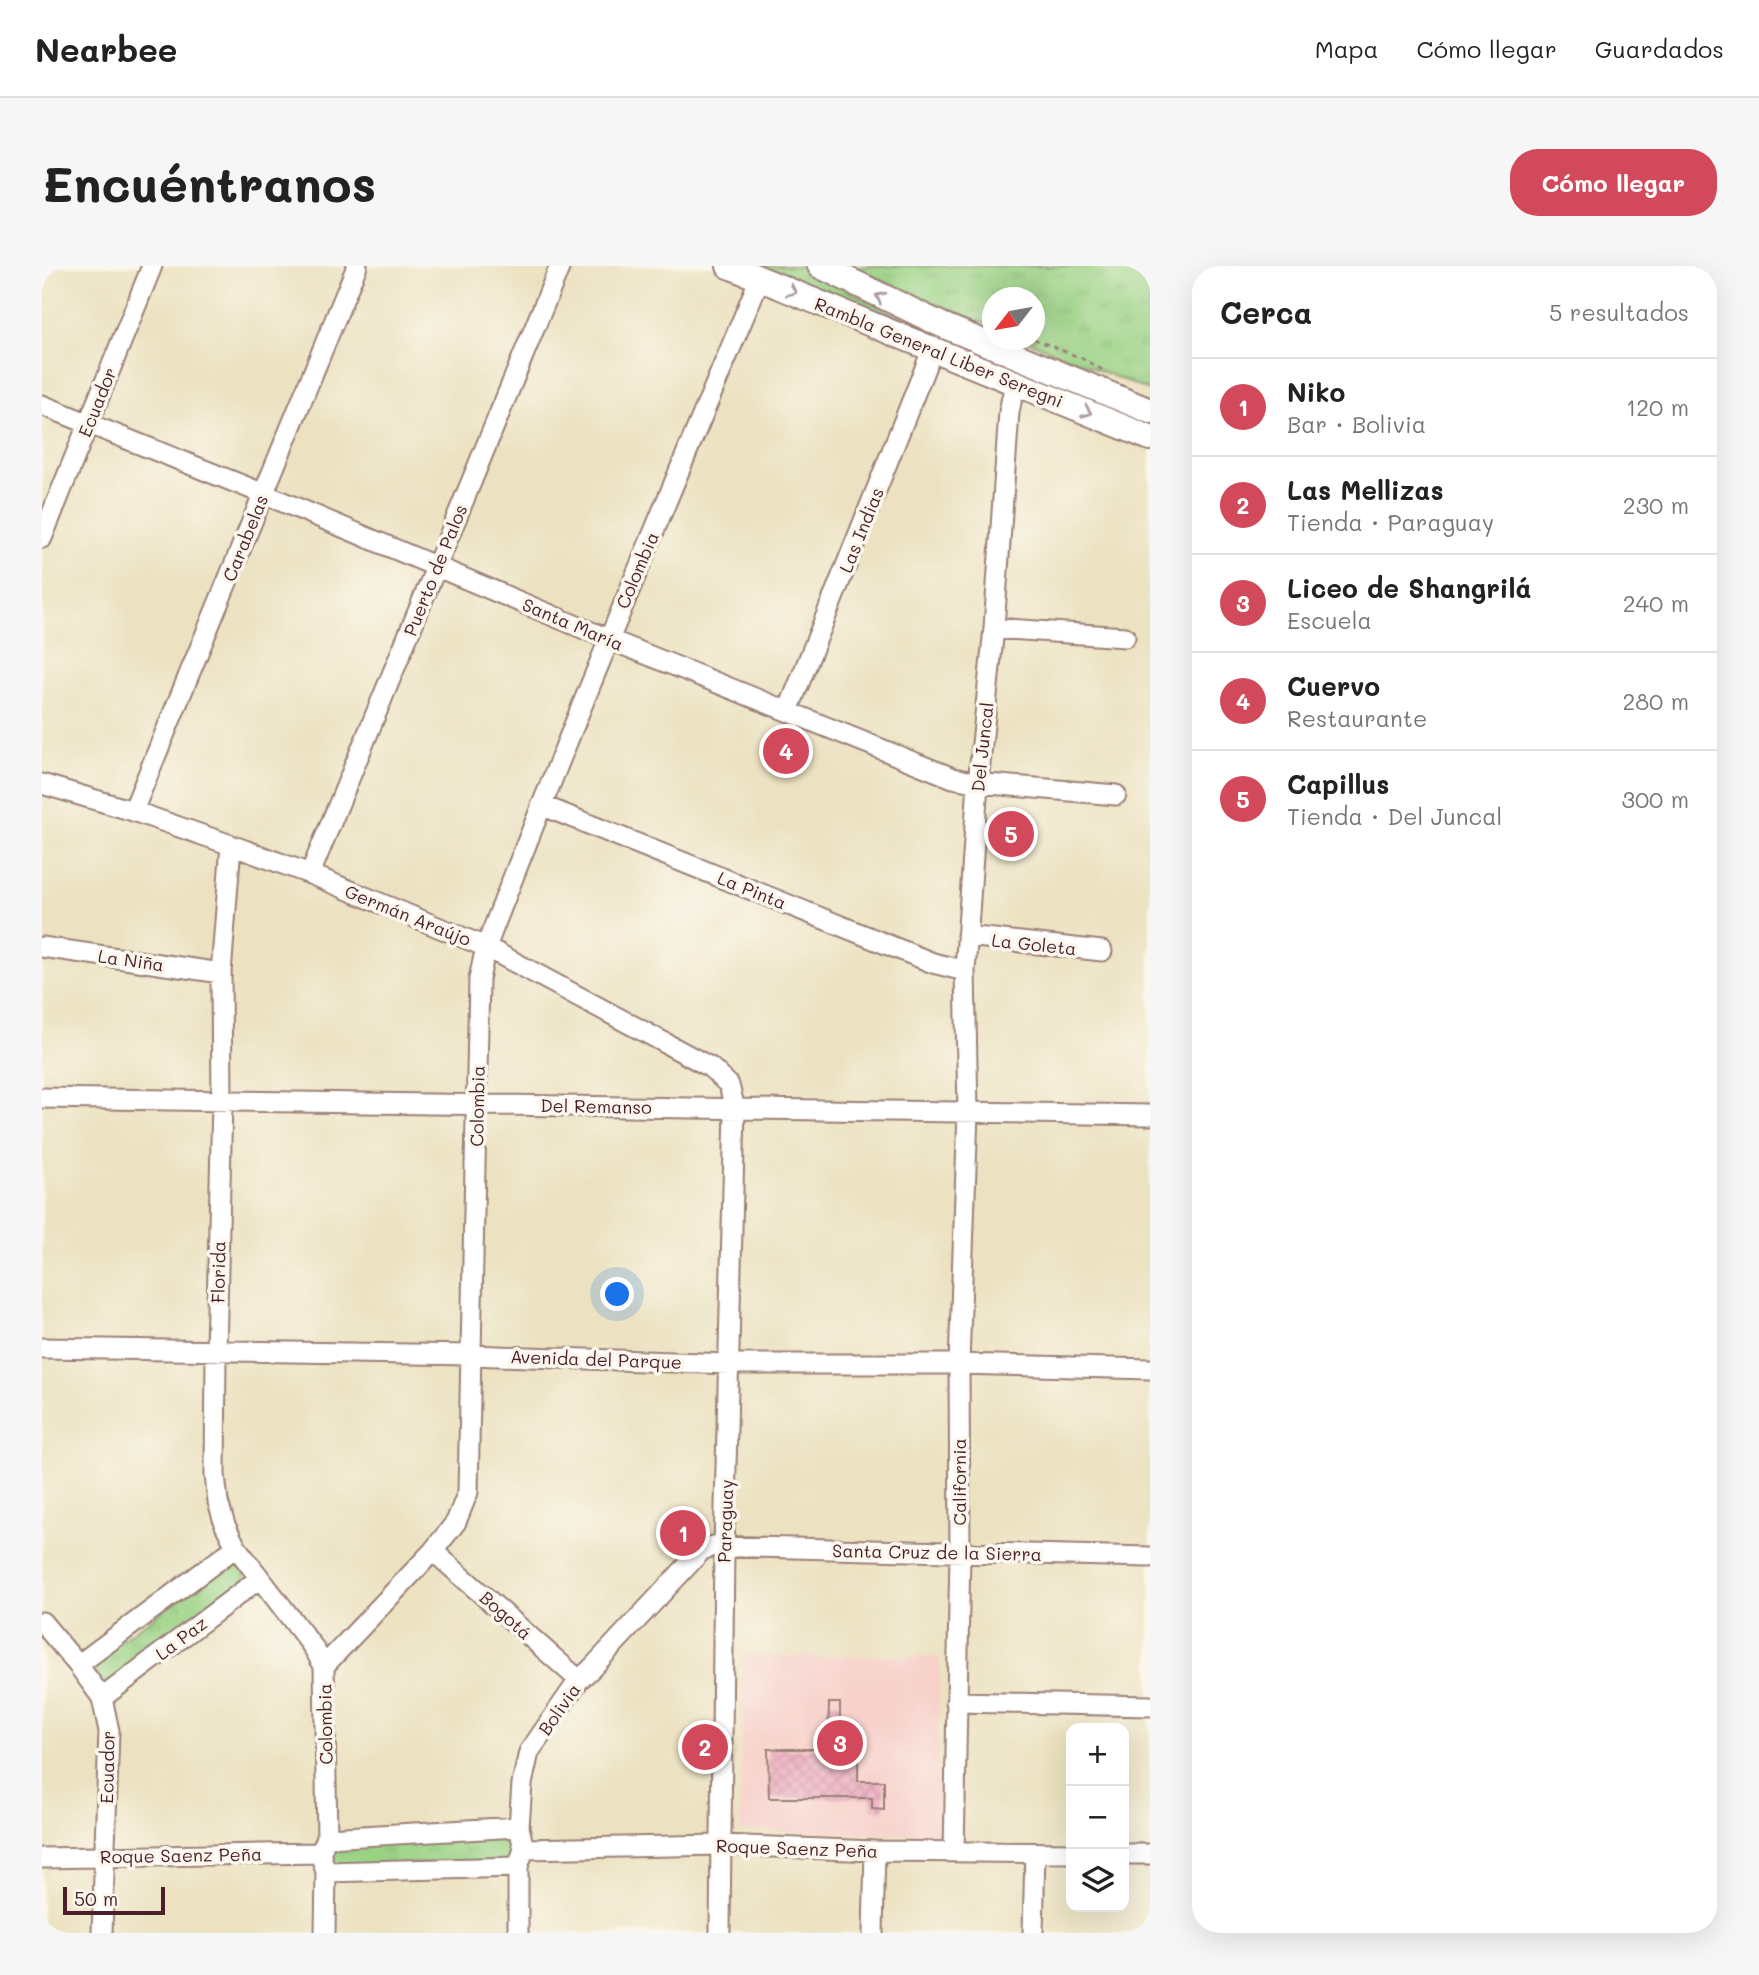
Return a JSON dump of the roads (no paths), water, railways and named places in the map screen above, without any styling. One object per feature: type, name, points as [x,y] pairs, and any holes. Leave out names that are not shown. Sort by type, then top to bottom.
[{"type":"main road","name":"Rambla General Liber Seregni","points":[[729,266],[1150,438]]},
{"type":"main road","name":"Rambla General Liber Seregni","points":[[820,266],[942,325],[1150,411]]},
{"type":"street","name":"Ecuador","points":[[42,538],[152,266]]},
{"type":"street","name":"Carabelas","points":[[133,811],[357,266]]},
{"type":"street","name":"Puerto de Palos","points":[[310,874],[560,266]]},
{"type":"street","name":"Colombia","points":[[325,1933],[324,1666],[433,1551],[456,1522],[468,1492],[479,979],[486,947],[608,639],[760,278]]},
{"type":"street","name":"Las Indias","points":[[789,711],[933,348]]},
{"type":"street","name":"Del Juncal","points":[[968,1112],[965,971],[967,936],[978,783],[994,628],[1009,412],[1015,383]]},
{"type":"street","name":"Santa María","points":[[42,405],[953,778],[978,783],[1116,795]]},
{"type":"street","points":[[994,628],[1125,637]]},
{"type":"street","name":"Germán Araújo","points":[[42,784],[133,811],[310,874],[486,947],[710,1067],[729,1085],[735,1109]]},
{"type":"street","name":"La Pinta","points":[[541,805],[933,963],[965,971]]},
{"type":"street","name":"Florida","points":[[231,845],[221,973],[222,1101],[215,1475],[218,1502],[236,1548],[313,1647],[324,1666]]},
{"type":"street","name":"La Goleta","points":[[967,936],[1102,951]]},
{"type":"street","name":"La Niña","points":[[42,947],[221,973]]},
{"type":"street","name":"Del Remanso","points":[[42,1098],[1150,1115]]},
{"type":"street","name":"Paraguay","points":[[720,1933],[724,1547],[735,1109]]},
{"type":"street","name":"California","points":[[954,1852],[960,1553],[959,1364],[968,1112]]},
{"type":"street","name":"Avenida del Parque","points":[[42,1348],[471,1354],[730,1364],[959,1364],[1150,1369]]},
{"type":"street","name":"Bolivia","points":[[518,1933],[521,1858],[519,1827],[522,1784],[529,1752],[579,1680],[702,1550],[713,1546],[724,1547]]},
{"type":"street","name":"Santa Cruz de la Sierra","points":[[724,1547],[1150,1557]]},
{"type":"street","points":[[78,1665],[236,1548]]},
{"type":"street","name":"Bogotá","points":[[433,1551],[579,1680]]},
{"type":"street","name":"La Paz","points":[[102,1699],[260,1578]]},
{"type":"street","name":"Ecuador","points":[[42,1622],[102,1699],[109,1731],[102,1933]]},
{"type":"street","points":[[957,1702],[1150,1706]]},
{"type":"street","name":"Roque Saenz Peña","points":[[42,1858],[324,1845],[519,1827]]},
{"type":"street","name":"Roque Saenz Peña","points":[[326,1872],[721,1845],[875,1851],[1066,1853]]},
{"type":"street","points":[[873,1933],[875,1851]]},
{"type":"street","points":[[1033,1933],[1035,1853]]},
{"type":"street","points":[[1129,1854],[1150,1854]]},
{"type":"place","name":"Cuervo","points":[[786,751]]},
{"type":"place","name":"Capillus","points":[[1011,834]]},
{"type":"place","name":"Niko","points":[[683,1533]]},
{"type":"place","name":"Liceo de Shangrilá","points":[[840,1743]]},
{"type":"place","name":"Las Mellizas","points":[[705,1747]]}]
